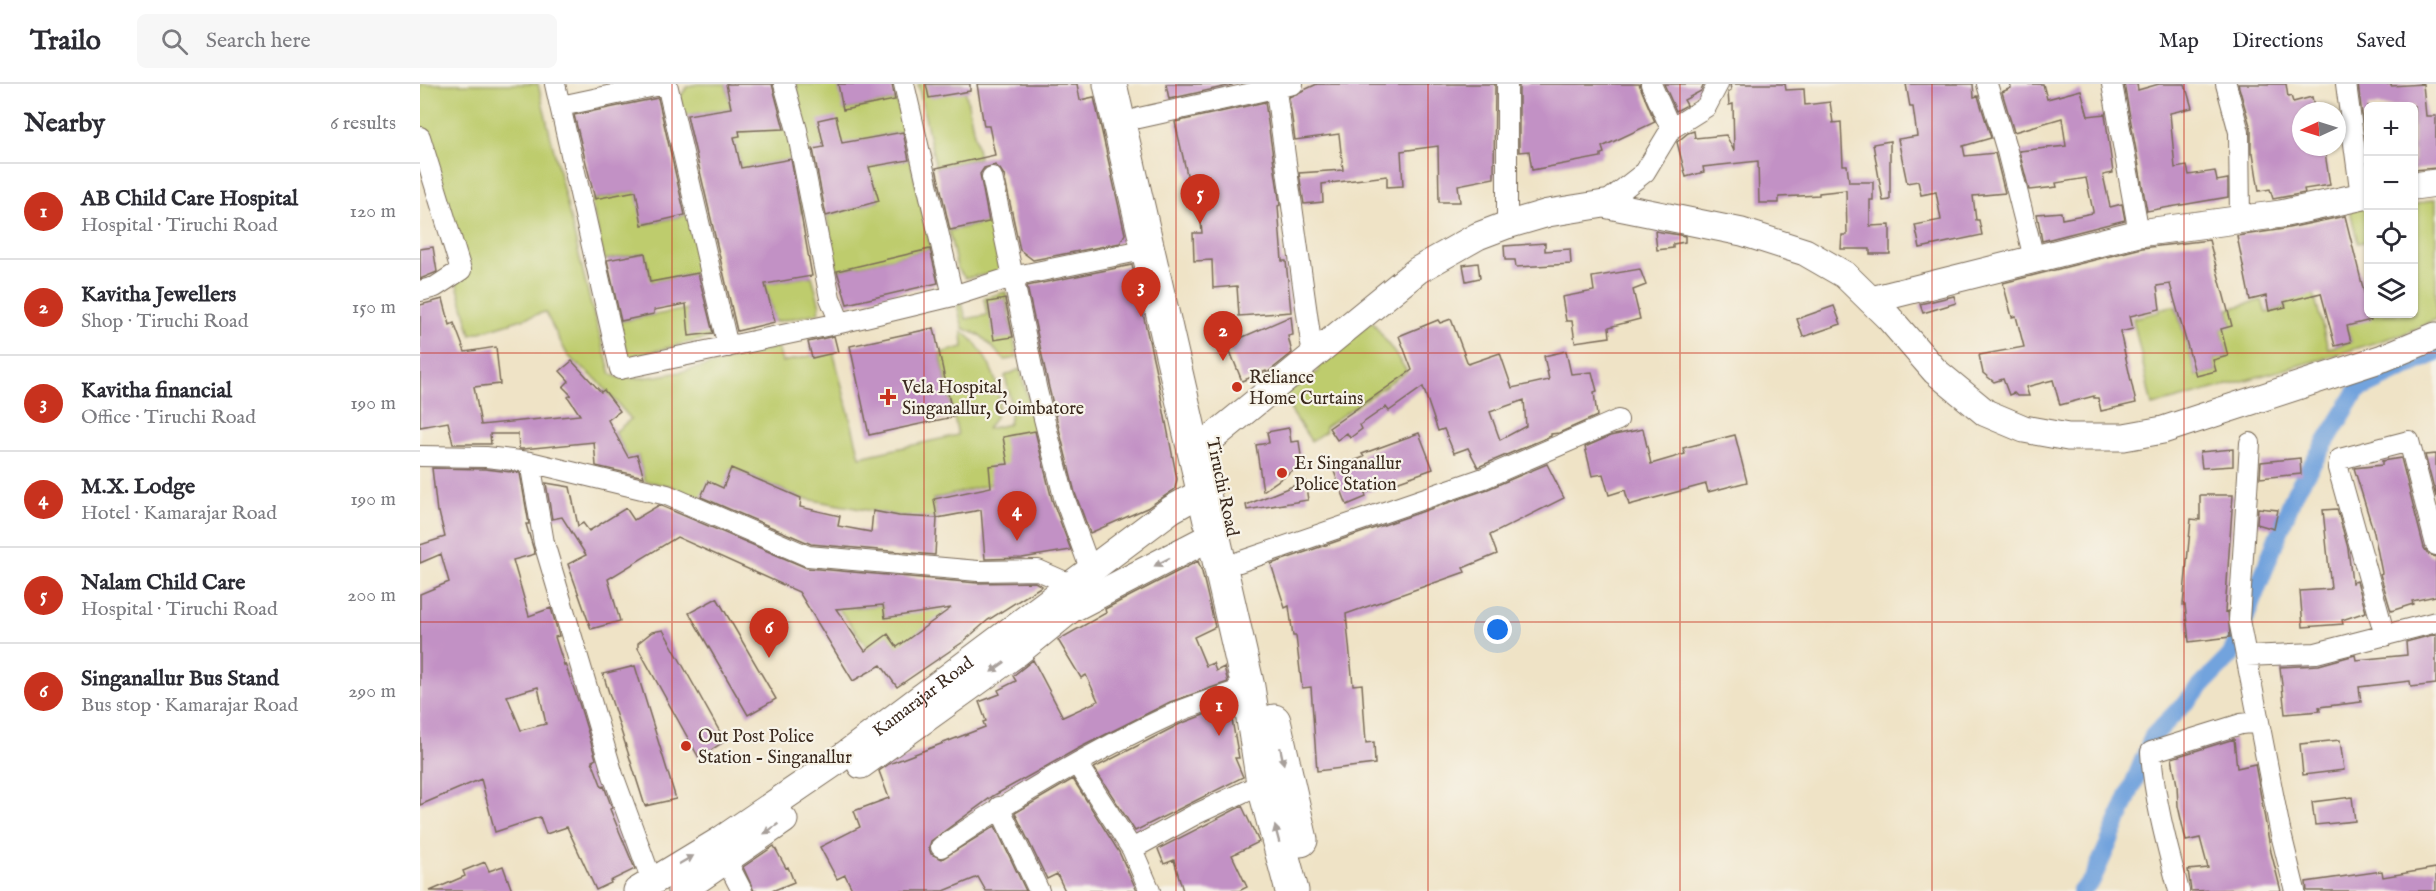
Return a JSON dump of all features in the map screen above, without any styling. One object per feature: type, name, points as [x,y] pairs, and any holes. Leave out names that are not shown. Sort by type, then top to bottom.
[{"type":"highway","name":"Tiruchi Road","points":[[1110,84],[1148,249],[1204,446],[1218,476],[1239,562],[1292,889]]},
{"type":"highway","name":"Tiruchi Road","points":[[1131,84],[1204,446],[1204,491],[1248,687],[1263,783],[1292,889]]},
{"type":"main road","points":[[2418,185],[2436,183]]},
{"type":"main road","points":[[1871,300],[2139,233],[2281,214],[2364,195]]},
{"type":"main road","points":[[1204,446],[1418,270],[1478,236],[1507,225],[1548,213],[1604,204],[1742,231],[1805,252],[1845,275],[1889,318],[1935,371],[1986,413],[2024,429],[2057,435],[2124,437],[2163,430],[2302,386],[2383,358],[2436,336]]},
{"type":"main road","name":"Kamarajar Road","points":[[644,886],[721,840],[826,769],[1172,509],[1204,491]]},
{"type":"main road","name":"Kamarajar Road","points":[[681,891],[1017,653],[1071,609],[1214,535]]},
{"type":"street","points":[[555,84],[620,369],[840,323],[953,296],[1012,277],[1148,249]]},
{"type":"street","points":[[561,106],[665,84],[728,347]]},
{"type":"street","points":[[784,84],[797,130],[830,298],[840,323]]},
{"type":"street","points":[[904,84],[953,296]]},
{"type":"street","points":[[1507,84],[1507,225]]},
{"type":"street","points":[[1651,84],[1671,129]]},
{"type":"street","points":[[1604,204],[1645,172],[1671,129],[1706,107],[1718,84]]},
{"type":"street","points":[[1987,84],[2007,151],[2034,258]]},
{"type":"street","points":[[2112,84],[2139,233]]},
{"type":"street","points":[[2226,84],[2239,132],[2240,218]]},
{"type":"street","points":[[2346,84],[2364,189]]},
{"type":"street","points":[[1139,118],[1281,86],[1313,357]]},
{"type":"street","points":[[420,137],[461,270],[435,287],[420,291]]},
{"type":"street","points":[[420,456],[486,457],[531,462],[667,495],[808,556],[978,571],[1038,570],[1082,578],[1035,384],[992,177]]},
{"type":"street","points":[[1239,562],[1484,478],[1618,420]]},
{"type":"street","points":[[2385,636],[2338,468],[2340,459],[2409,441],[2436,545]]},
{"type":"street","points":[[2250,443],[2239,620],[2280,830],[2295,891]]},
{"type":"street","points":[[531,462],[544,543],[644,886]]},
{"type":"street","points":[[2246,655],[2316,652],[2436,622]]},
{"type":"street","points":[[940,848],[999,807],[1077,764],[1176,713],[1248,687]]},
{"type":"street","points":[[2179,891],[2167,843],[2151,752],[2241,724],[2259,722]]},
{"type":"street","points":[[1077,764],[1132,849],[1150,891]]},
{"type":"street","points":[[1132,849],[1194,815],[1263,783]]},
{"type":"street","points":[[999,807],[1039,891]]},
{"type":"street","points":[[726,860],[742,891]]},
{"type":"green space","points":[[420,84],[538,84],[590,301],[611,374],[623,378],[665,375],[778,347],[782,362],[833,351],[860,457],[958,435],[940,353],[963,347],[962,331],[977,345],[989,366],[997,388],[999,399],[997,412],[987,429],[1009,424],[1011,406],[1005,376],[1020,369],[1047,470],[933,499],[937,518],[899,516],[801,498],[732,468],[716,507],[671,486],[645,481],[638,456],[628,457],[615,432],[631,419],[597,380],[568,356],[545,312],[471,335],[420,151]]},
{"type":"green space","points":[[726,84],[731,108],[683,116],[679,98],[688,86]]},
{"type":"green space","points":[[796,84],[838,84],[844,110],[896,100],[905,131],[808,151]]},
{"type":"green space","points":[[918,84],[964,84],[979,158],[936,168]]},
{"type":"green space","points":[[782,100],[794,159],[746,167],[752,198],[800,189],[803,213],[748,222],[735,168],[741,166],[734,137],[735,107]]},
{"type":"green space","points":[[910,159],[931,249],[837,271],[827,216],[879,201],[869,167]]},
{"type":"green space","points":[[636,191],[643,225],[690,214],[702,272],[652,282],[645,253],[604,260],[591,200]]},
{"type":"green space","points":[[2436,199],[2436,319],[2403,334],[2322,359],[2152,406],[2133,318],[2159,312],[2159,309],[2176,307],[2196,376],[2216,371],[2213,360],[2228,356],[2221,329],[2232,325],[2228,309],[2262,300],[2266,313],[2287,307],[2280,283],[2314,294],[2328,348],[2351,342],[2338,291],[2364,310],[2364,318],[2418,318],[2418,204]]},
{"type":"green space","points":[[2348,202],[2364,204],[2364,242],[2358,243]]},
{"type":"green space","points":[[993,221],[1003,272],[965,278],[957,268],[949,231]]},
{"type":"green space","points":[[758,258],[770,283],[812,276],[820,306],[818,313],[775,322]]},
{"type":"green space","points":[[1006,292],[1017,358],[1005,360],[981,336],[963,328],[957,305],[962,303],[966,319],[987,315],[984,298]]},
{"type":"green space","points":[[714,304],[720,335],[629,357],[617,322]]},
{"type":"green space","points":[[1372,321],[1407,371],[1325,427],[1326,431],[1311,441],[1280,394],[1298,386],[1319,371],[1317,367]]},
{"type":"green space","points":[[930,591],[945,614],[901,652],[888,635],[869,649],[826,592],[851,608],[883,605],[885,618]]},
{"type":"building","points":[[726,84],[772,84],[784,129],[739,131],[740,136],[734,137],[741,168],[791,159],[812,276],[765,284],[775,322],[737,331],[687,115],[731,108]]},
{"type":"building","points":[[838,84],[892,84],[895,100],[843,110]]},
{"type":"building","points":[[926,84],[970,84],[970,91],[929,98]]},
{"type":"building","points":[[977,84],[1077,84],[1080,100],[1094,97],[1125,234],[1120,243],[1033,260],[1020,250],[1004,175],[995,165],[984,168],[980,174],[989,222],[950,230],[936,168],[995,155],[989,126],[984,126]]},
{"type":"building","points":[[1166,84],[1232,84],[1232,85],[1169,99]]},
{"type":"building","points":[[1317,84],[1495,84],[1494,178],[1458,185],[1460,202],[1439,202],[1438,146],[1401,151],[1403,186],[1387,187],[1387,176],[1322,184],[1323,202],[1304,204],[1299,173],[1343,170],[1339,134],[1295,140],[1289,97]]},
{"type":"building","points":[[1519,84],[1639,84],[1655,122],[1602,147],[1604,153],[1601,157],[1532,170],[1529,151],[1519,152]]},
{"type":"building","points":[[1664,84],[1704,84],[1701,91],[1684,100],[1687,105],[1676,111]]},
{"type":"building","points":[[1730,84],[1785,84],[1786,90],[1804,89],[1805,105],[1830,102],[1833,123],[1841,122],[1843,165],[1847,165],[1849,182],[1873,182],[1870,226],[1890,225],[1890,254],[1870,254],[1870,249],[1841,249],[1842,235],[1847,235],[1846,190],[1819,193],[1819,195],[1779,197],[1779,203],[1759,203],[1758,161],[1703,167],[1704,172],[1686,177],[1677,142],[1688,133],[1694,131],[1695,138],[1726,135],[1734,151],[1733,104],[1729,105],[1728,92],[1731,90]]},
{"type":"building","points":[[1906,84],[1973,84],[1974,97],[1978,96],[1991,138],[1963,146],[1965,156],[1995,153],[2005,193],[1973,196],[1976,220],[1979,220],[1982,235],[1920,248],[1915,225],[1941,220],[1936,192],[1921,195],[1918,181],[1907,183],[1898,139],[1917,136],[1913,107],[1910,107]]},
{"type":"building","points":[[2010,84],[2043,84],[2047,99],[2081,90],[2088,116],[2105,114],[2113,173],[2103,175],[2110,207],[2122,204],[2125,220],[2042,241],[2037,214],[2061,212],[2062,219],[2093,213],[2093,211],[2086,178],[2056,183],[2057,187],[2029,190],[2019,151],[2066,146],[2062,118],[2014,132],[2002,92],[2011,88]]},
{"type":"building","points":[[2124,84],[2137,84],[2138,90],[2159,84],[2185,84],[2192,108],[2170,113],[2175,168],[2187,166],[2189,175],[2215,171],[2217,181],[2228,179],[2228,197],[2147,211]]},
{"type":"building","points":[[2238,84],[2286,84],[2288,97],[2291,96],[2293,102],[2292,156],[2325,156],[2330,185],[2304,189],[2305,193],[2273,199],[2270,189],[2259,191],[2253,153],[2251,153],[2251,129]]},
{"type":"building","points":[[2358,84],[2391,84],[2391,86],[2423,84],[2426,116],[2436,116],[2436,168],[2418,170],[2418,102],[2364,102],[2363,122]]},
{"type":"building","points":[[2312,97],[2313,102],[2293,102]]},
{"type":"building","points":[[658,98],[685,215],[642,225],[636,191],[595,199],[574,115]]},
{"type":"building","points":[[1265,102],[1280,205],[1278,206],[1282,261],[1286,261],[1291,312],[1239,316],[1237,286],[1213,288],[1212,260],[1194,261],[1193,233],[1202,233],[1199,199],[1193,201],[1175,122]]},
{"type":"building","points":[[836,116],[842,143],[903,132],[909,160],[869,167],[879,201],[826,216],[813,149],[824,147],[818,120]]},
{"type":"building","points":[[1890,141],[1890,200],[1883,201],[1873,144]]},
{"type":"building","points":[[2345,216],[2364,292],[2364,318],[2371,320],[2347,326],[2351,342],[2335,346],[2321,293],[2284,302],[2286,307],[2269,311],[2266,296],[2250,300],[2237,236]]},
{"type":"building","points":[[1655,231],[1685,236],[1685,242],[1673,244],[1673,248],[1657,250]]},
{"type":"building","points":[[2209,240],[2232,326],[2221,329],[2228,356],[2213,360],[2216,371],[2196,376],[2170,284],[2157,286],[2160,309],[2130,316],[2133,329],[2120,332],[2136,403],[2101,411],[2098,398],[2094,396],[2060,405],[2053,380],[2026,387],[2029,396],[2017,396],[2014,393],[2009,395],[2003,379],[1994,382],[1983,373],[1979,355],[2024,347],[2016,316],[2012,317],[2003,283],[2142,248]]},
{"type":"building","points":[[1545,243],[1545,251],[1570,249],[1571,264],[1516,267],[1515,260],[1505,260],[1504,246]]},
{"type":"building","points":[[433,247],[437,272],[420,279],[420,249]]},
{"type":"building","points":[[930,249],[938,283],[847,304],[837,271]]},
{"type":"building","points":[[645,253],[650,282],[698,273],[713,333],[689,336],[686,304],[654,310],[654,314],[621,321],[607,260]]},
{"type":"building","points":[[1478,263],[1480,278],[1466,281],[1463,265]]},
{"type":"building","points":[[1132,265],[1177,479],[1175,489],[1147,508],[1090,533],[1075,493],[1027,286]]},
{"type":"building","points":[[1640,269],[1646,285],[1633,290],[1640,319],[1609,327],[1610,337],[1575,342],[1572,321],[1566,321],[1562,297],[1594,291],[1592,277]]},
{"type":"building","points":[[1954,296],[1956,303],[1923,313],[1920,304]]},
{"type":"building","points":[[443,299],[450,325],[454,323],[465,352],[496,347],[500,384],[474,387],[481,425],[580,415],[568,397],[571,395],[563,387],[569,381],[560,371],[572,361],[601,392],[604,390],[620,411],[608,420],[628,457],[637,455],[644,477],[596,466],[594,442],[519,449],[518,434],[490,434],[491,444],[453,444],[448,422],[420,427],[420,305]]},
{"type":"building","points":[[1005,299],[1013,337],[994,340],[988,302]]},
{"type":"building","points":[[1834,306],[1841,324],[1803,337],[1797,319]]},
{"type":"building","points":[[1291,316],[1293,335],[1288,336],[1292,353],[1267,373],[1266,371],[1242,381],[1227,344]]},
{"type":"building","points":[[1451,319],[1468,364],[1500,353],[1512,388],[1549,380],[1544,356],[1566,351],[1571,374],[1592,372],[1597,391],[1594,392],[1597,416],[1478,467],[1468,448],[1454,453],[1444,429],[1438,431],[1423,387],[1389,411],[1386,407],[1360,425],[1362,429],[1350,438],[1347,433],[1337,440],[1329,428],[1412,370],[1399,336],[1438,320],[1440,323]],"holes":[[[1524,400],[1526,426],[1500,440],[1490,412]]]},
{"type":"building","points":[[934,328],[953,417],[869,435],[850,346]]},
{"type":"building","points":[[834,336],[838,352],[812,358],[808,342]]},
{"type":"building","points":[[1289,428],[1291,442],[1299,441],[1302,464],[1263,491],[1256,445],[1269,443],[1267,432]]},
{"type":"building","points":[[1643,429],[1651,464],[1685,454],[1683,448],[1735,435],[1747,482],[1708,492],[1706,484],[1629,505],[1625,490],[1609,495],[1603,474],[1592,476],[1585,447],[1610,436]]},
{"type":"building","points":[[1035,431],[1052,500],[1071,550],[1022,558],[985,559],[981,510],[937,518],[934,499],[991,487],[989,466],[1008,464],[1003,437]]},
{"type":"building","points":[[1419,433],[1433,469],[1365,493],[1366,497],[1347,505],[1333,469],[1364,457],[1362,454]]},
{"type":"building","points":[[2233,449],[2233,466],[2202,468],[2200,452]]},
{"type":"building","points":[[2436,454],[2436,497],[2425,455]]},
{"type":"building","points":[[2300,458],[2301,474],[2260,478],[2261,462]]},
{"type":"building","points":[[2401,458],[2424,548],[2428,554],[2436,557],[2436,596],[2412,601],[2413,604],[2391,611],[2380,574],[2382,573],[2374,533],[2354,468],[2382,465],[2382,461]]},
{"type":"building","points":[[1547,464],[1564,498],[1490,535],[1497,554],[1463,568],[1465,572],[1346,614],[1353,685],[1362,684],[1366,743],[1374,742],[1375,764],[1317,771],[1311,687],[1302,688],[1296,636],[1293,636],[1289,606],[1285,608],[1271,564],[1488,489]]},
{"type":"building","points":[[432,468],[485,469],[520,473],[529,524],[526,524],[535,554],[513,560],[529,616],[551,608],[559,636],[555,637],[596,759],[592,761],[602,787],[604,786],[612,808],[610,809],[635,869],[596,890],[567,827],[546,834],[540,817],[495,832],[481,779],[420,805],[420,594],[449,582],[441,554],[420,563],[420,545],[445,537],[439,512],[437,512]],"holes":[[[538,687],[546,724],[521,730],[507,696]]]},
{"type":"building","points":[[731,468],[801,498],[800,507],[840,516],[838,526],[871,532],[873,511],[899,516],[937,518],[935,555],[811,544],[701,497],[708,481],[723,488]]},
{"type":"building","points":[[1305,481],[1308,500],[1247,510],[1246,505]]},
{"type":"building","points":[[546,483],[570,487],[578,526],[583,523],[589,531],[626,508],[634,520],[659,505],[807,568],[977,583],[1035,582],[1042,586],[988,620],[963,642],[897,687],[881,665],[853,681],[799,592],[677,537],[608,579],[620,621],[591,629],[568,564],[586,555],[562,517],[552,519]],"holes":[[[883,605],[885,618],[951,608],[897,647],[888,634],[865,651],[836,609]]]},
{"type":"building","points":[[2200,495],[2233,495],[2225,612],[2228,611],[2230,637],[2189,642],[2185,605],[2183,605],[2191,519],[2200,520]]},
{"type":"building","points":[[2258,508],[2278,510],[2274,529],[2257,524]]},
{"type":"building","points":[[2337,509],[2348,548],[2352,583],[2357,581],[2366,612],[2342,620],[2343,624],[2303,627],[2300,591],[2331,589],[2323,510]]},
{"type":"building","points":[[1198,561],[1215,627],[1194,637],[1206,666],[1213,663],[1216,671],[1224,667],[1228,682],[1170,702],[1079,748],[993,796],[931,841],[929,848],[931,854],[942,859],[995,826],[1026,891],[986,891],[978,877],[944,891],[853,891],[845,875],[837,879],[820,847],[860,827],[854,811],[889,798],[879,771],[889,764],[985,727],[983,722],[986,721],[979,702],[1000,694],[998,690],[1016,681],[1013,676],[1033,660],[1063,717],[1098,701],[1086,675],[1081,678],[1058,640],[1106,613],[1105,609]]},
{"type":"building","points":[[717,598],[776,699],[748,715],[689,613]]},
{"type":"building","points":[[663,630],[725,741],[699,758],[638,648],[638,643],[652,632]]},
{"type":"building","points":[[2436,634],[2436,684],[2411,687],[2410,681],[2359,687],[2361,702],[2319,707],[2320,711],[2285,714],[2280,667],[2319,665],[2355,655],[2356,660],[2407,655],[2406,642]]},
{"type":"building","points":[[635,666],[676,799],[645,806],[603,674]]},
{"type":"building","points":[[1230,709],[1239,758],[1235,758],[1243,777],[1135,831],[1094,768],[1180,724],[1214,711]]},
{"type":"building","points":[[2234,739],[2237,768],[2255,764],[2271,852],[2281,891],[2250,891],[2250,889],[2191,891],[2188,870],[2208,868],[2200,838],[2186,841],[2178,806],[2172,758]]},
{"type":"building","points":[[2340,740],[2344,770],[2303,775],[2300,744]]},
{"type":"building","points":[[1073,779],[1119,852],[1137,891],[1065,891],[1057,874],[1047,879],[1015,813]]},
{"type":"building","points":[[2352,797],[2355,821],[2315,825],[2312,802]]},
{"type":"building","points":[[1242,806],[1259,842],[1232,855],[1247,887],[1239,891],[1183,891],[1174,860],[1164,864],[1158,849]]},
{"type":"building","points":[[774,846],[786,868],[788,867],[794,882],[772,891],[754,891],[743,867]]},
{"type":"building","points":[[485,862],[489,871],[503,866],[512,891],[430,891],[465,876],[463,871]]},
{"type":"building","points":[[2436,868],[2436,891],[2307,891],[2306,882],[2382,871],[2383,877]]},
{"type":"waterway","points":[[2081,891],[2092,880],[2153,736],[2231,655],[2295,492],[2357,391],[2436,353]]},
{"type":"place","name":"Nalam Child Care","points":[[1200,224]]},
{"type":"place","name":"Kavitha financial","points":[[1141,317]]},
{"type":"place","name":"Kavitha Jewellers","points":[[1223,361]]},
{"type":"place","name":"Reliance Home Curtains","points":[[1237,387]]},
{"type":"place","name":"Vela Hospital, Singanallur, Coimbatore","points":[[888,397]]},
{"type":"place","name":"E1 Singanallur Police Station","points":[[1282,473]]},
{"type":"place","name":"M.X. Lodge","points":[[1017,541]]},
{"type":"place","name":"Singanallur Bus Stand","points":[[769,658]]},
{"type":"place","name":"AB Child Care Hospital","points":[[1219,736]]},
{"type":"place","name":"Out Post Police Station - Singanallur","points":[[686,746]]}]
